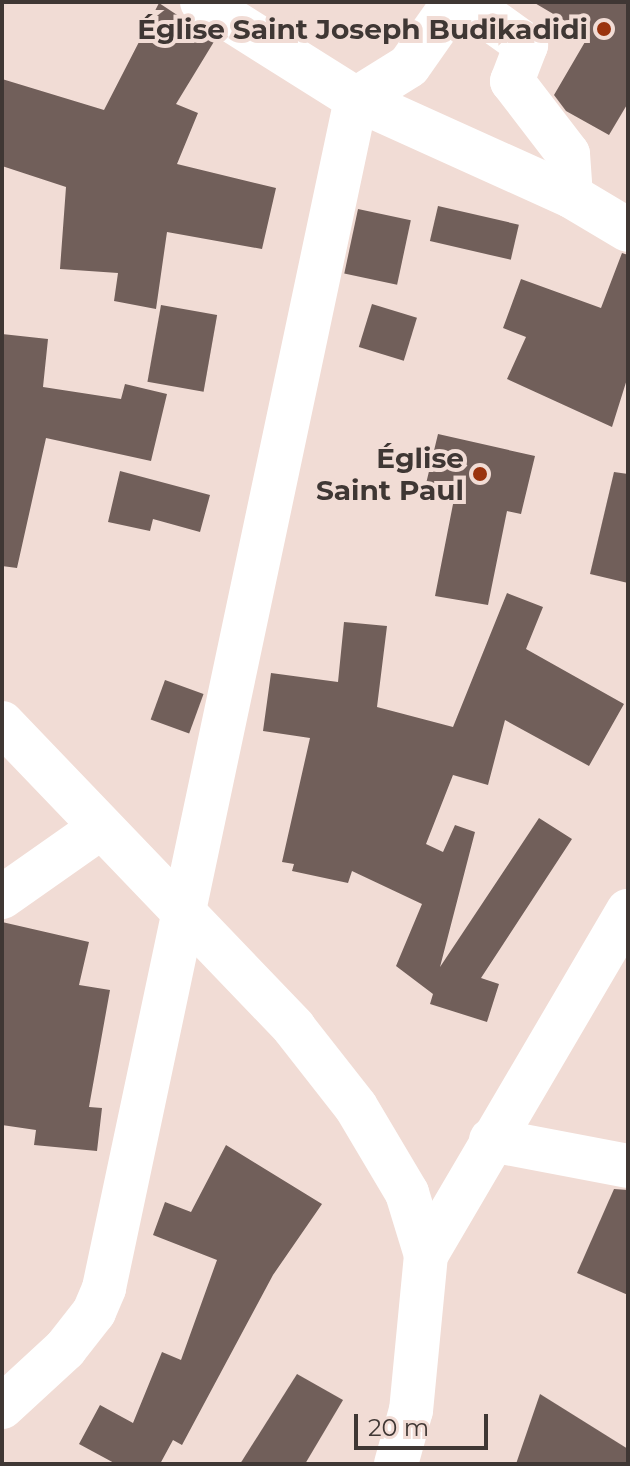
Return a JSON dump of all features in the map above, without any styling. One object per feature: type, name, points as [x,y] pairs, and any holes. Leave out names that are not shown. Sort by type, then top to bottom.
[{"type":"main road","points":[[202,2],[356,99],[571,196],[628,230]]},
{"type":"main road","points":[[2,1407],[65,1349],[94,1312],[104,1288],[356,99],[409,66],[454,2]]},
{"type":"main road","points":[[466,2],[526,45],[512,81],[568,154],[571,196]]},
{"type":"main road","points":[[2,723],[182,918],[294,1028],[356,1107],[407,1193],[426,1255],[411,1410],[396,1464]]},
{"type":"main road","points":[[2,897],[100,828]]},
{"type":"main road","points":[[426,1255],[628,911]]},
{"type":"main road","points":[[491,1140],[628,1166]]},
{"type":"building","points":[[533,2],[628,2],[628,103],[609,135],[566,111],[554,95],[589,35]]},
{"type":"building","points":[[159,3],[215,40],[176,104],[198,113],[177,164],[276,188],[262,249],[167,232],[156,309],[114,301],[118,273],[60,269],[66,187],[2,166],[2,79],[104,110]]},
{"type":"building","points":[[438,206],[519,225],[511,260],[430,241]]},
{"type":"building","points":[[358,209],[411,220],[397,285],[344,274]]},
{"type":"building","points":[[622,253],[628,255],[628,376],[612,427],[507,379],[526,337],[503,328],[521,279],[601,308]]},
{"type":"building","points":[[372,304],[417,318],[404,361],[359,347]]},
{"type":"building","points":[[161,305],[217,315],[204,392],[147,382]]},
{"type":"building","points":[[2,334],[48,339],[43,387],[121,399],[125,384],[167,394],[151,461],[46,438],[17,568],[2,566]]},
{"type":"building","points":[[438,434],[535,456],[521,514],[507,511],[488,605],[435,596],[454,499],[424,492]]},
{"type":"building","points":[[120,471],[210,495],[200,532],[153,519],[150,531],[108,522]]},
{"type":"building","points":[[614,472],[628,474],[628,583],[590,574]]},
{"type":"building","points":[[507,593],[543,607],[526,649],[624,704],[589,766],[505,720],[488,785],[453,775],[426,844],[443,852],[455,825],[475,832],[440,967],[539,818],[572,839],[481,978],[499,984],[487,1022],[430,1004],[433,994],[396,966],[422,904],[352,871],[348,883],[292,871],[294,864],[282,862],[310,738],[263,731],[271,673],[338,682],[344,622],[387,626],[377,707],[453,727]]},
{"type":"building","points":[[165,680],[204,694],[189,733],[151,719]]},
{"type":"building","points":[[2,922],[89,942],[79,985],[110,990],[89,1107],[102,1108],[97,1151],[34,1145],[36,1130],[2,1125]]},
{"type":"building","points":[[226,1145],[322,1204],[273,1275],[182,1445],[173,1440],[160,1464],[116,1464],[79,1444],[100,1405],[133,1423],[162,1352],[181,1360],[217,1260],[153,1235],[165,1202],[191,1212]]},
{"type":"building","points":[[614,1189],[628,1190],[628,1295],[577,1273]]},
{"type":"building","points":[[297,1374],[343,1400],[305,1464],[240,1464]]},
{"type":"building","points":[[540,1394],[628,1449],[628,1464],[516,1464]]},
{"type":"place","name":"Église Saint Joseph Budikadidi","points":[[604,29]]},
{"type":"place","name":"Église Saint Paul","points":[[480,474]]}]
